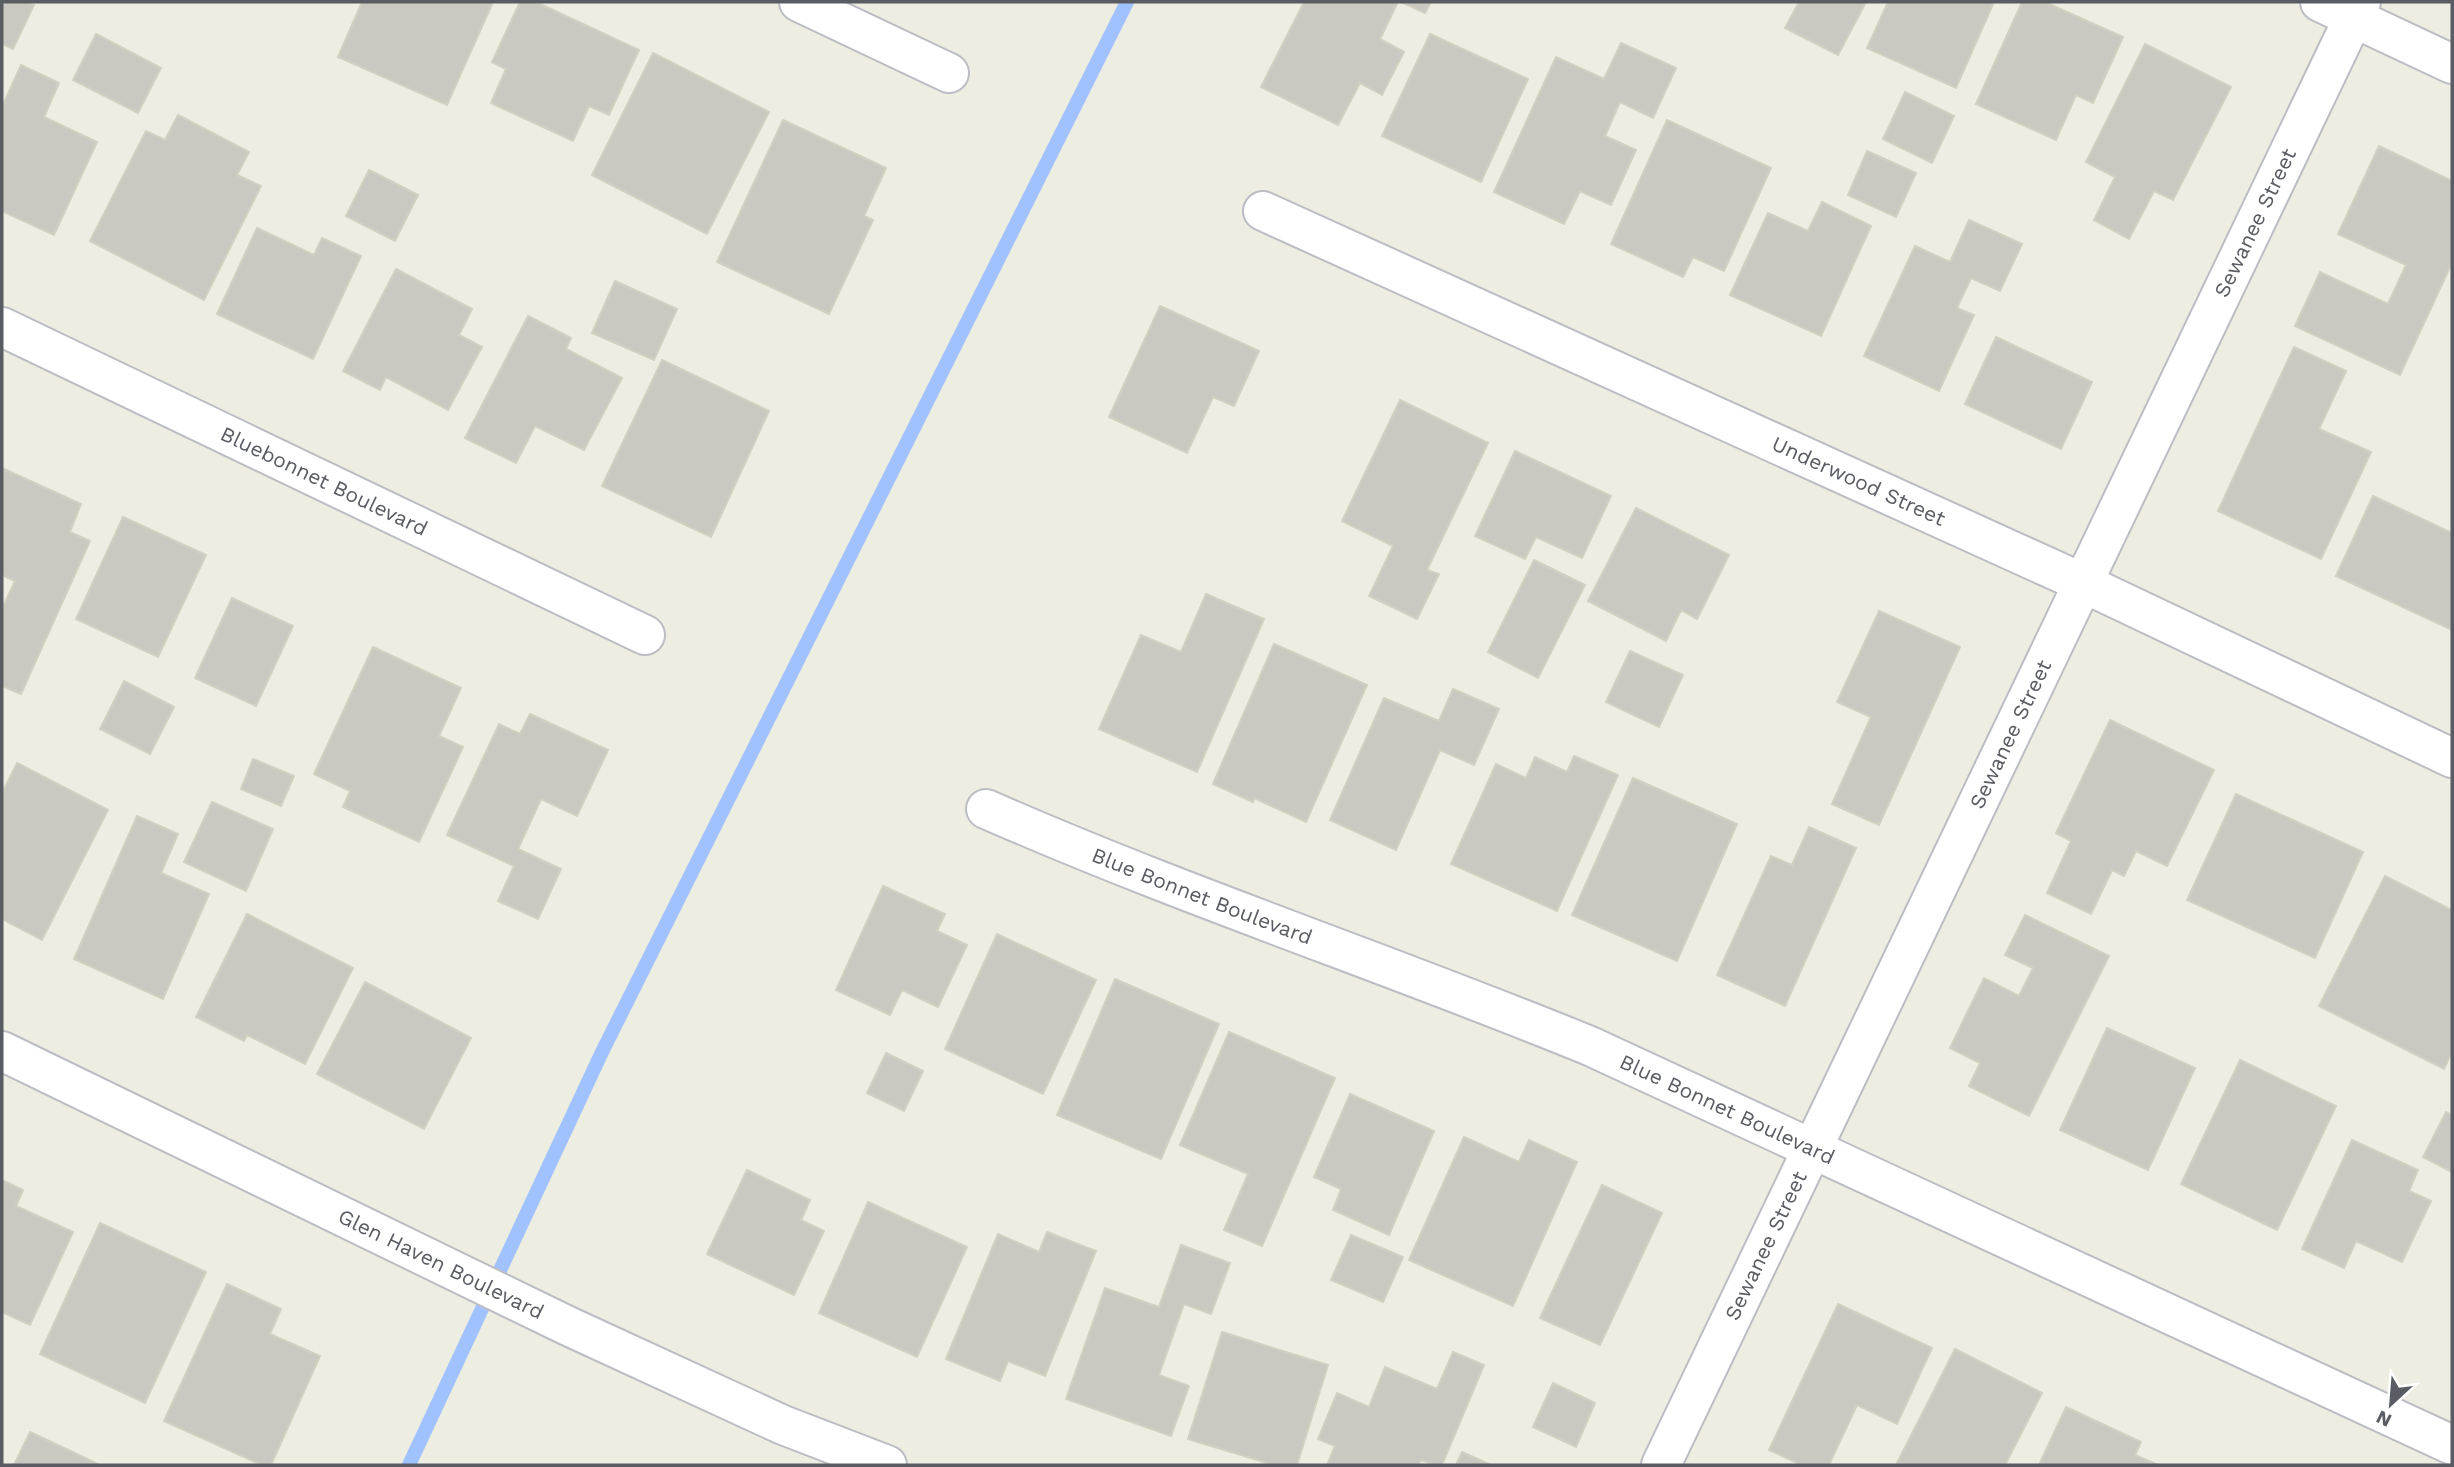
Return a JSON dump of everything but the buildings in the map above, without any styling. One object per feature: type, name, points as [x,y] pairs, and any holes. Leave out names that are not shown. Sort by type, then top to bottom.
[{"type":"street","points":[[799,2],[949,72]]},
{"type":"street","points":[[2345,7],[2452,64]]},
{"type":"street","name":"Sewanee Street","points":[[1661,1465],[2083,583],[2345,7]]},
{"type":"street","name":"Underwood Street","points":[[1263,211],[2083,583],[2452,758]]},
{"type":"street","name":"Bluebonnet Boulevard","points":[[2,327],[645,635]]},
{"type":"street","name":"Blue Bonnet Boulevard","points":[[986,809],[1077,849],[1505,1011],[1590,1046],[2452,1444]]},
{"type":"street","name":"Glen Haven Boulevard","points":[[2,1051],[568,1326],[783,1425],[887,1465]]},
{"type":"waterway","points":[[409,1465],[602,1052],[1127,2]]}]
